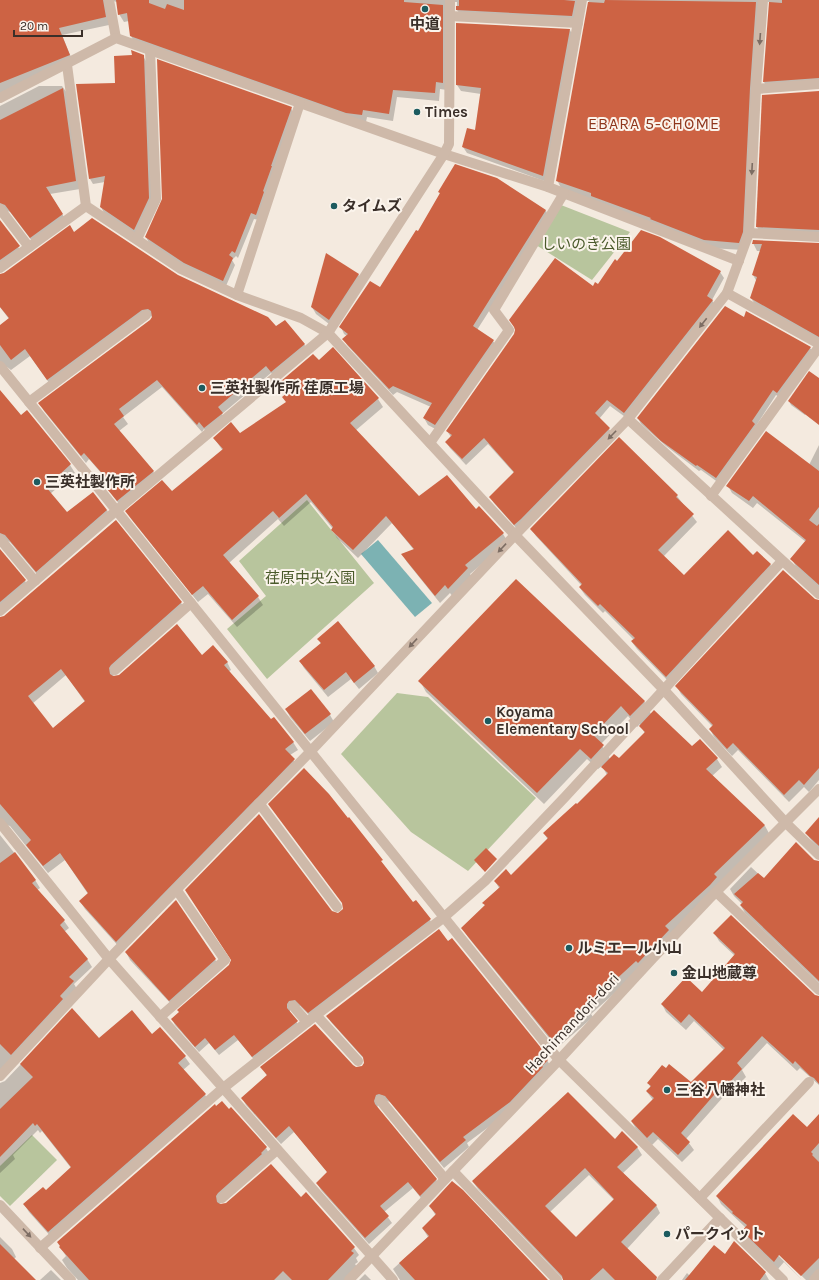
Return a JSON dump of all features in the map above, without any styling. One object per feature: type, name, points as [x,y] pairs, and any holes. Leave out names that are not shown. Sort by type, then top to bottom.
[{"type":"street","points":[[109,0],[116,38]]},
{"type":"street","points":[[0,611],[117,510],[328,333],[449,144],[450,0]]},
{"type":"street","points":[[548,188],[582,0]]},
{"type":"street","points":[[2,1070],[310,752],[515,535],[628,419],[727,293],[749,233],[756,89],[763,0]]},
{"type":"street","points":[[450,16],[578,23]]},
{"type":"street","points":[[0,98],[67,65],[116,38],[444,154],[548,188],[740,260]]},
{"type":"street","points":[[137,239],[156,199],[150,50]]},
{"type":"street","points":[[67,65],[86,206],[181,269],[237,295],[301,318],[328,333],[515,535],[664,690],[786,823],[819,855]]},
{"type":"street","points":[[756,89],[819,84]]},
{"type":"street","points":[[237,295],[300,103]]},
{"type":"street","points":[[430,443],[509,330],[494,310],[564,194]]},
{"type":"street","points":[[0,268],[86,206]]},
{"type":"street","points":[[0,209],[29,247]]},
{"type":"street","points":[[749,233],[819,237]]},
{"type":"street","points":[[711,496],[819,346],[727,293]]},
{"type":"street","points":[[29,402],[146,315]]},
{"type":"street","points":[[0,366],[443,918],[559,1060],[783,1280]]},
{"type":"street","points":[[628,419],[819,594]]},
{"type":"street","points":[[0,539],[35,581]]},
{"type":"street","points":[[40,1248],[222,1089],[306,1022],[443,918],[485,881],[664,690],[782,561]]},
{"type":"street","points":[[115,670],[191,603]]},
{"type":"street","name":"Hachimandori-dori","points":[[349,1280],[559,1060],[716,892],[819,789]]},
{"type":"street","points":[[259,803],[337,907]]},
{"type":"street","points":[[0,823],[109,959],[222,1089],[393,1280]]},
{"type":"street","points":[[160,1017],[225,960],[176,889]]},
{"type":"street","points":[[716,892],[819,990]]},
{"type":"street","points":[[293,1006],[306,1022]]},
{"type":"street","points":[[316,1015],[358,1061]]},
{"type":"street","points":[[700,1198],[809,1082]]},
{"type":"street","points":[[380,1100],[445,1179]]},
{"type":"street","points":[[222,1198],[276,1150]]},
{"type":"street","points":[[453,1171],[557,1280]]},
{"type":"street","points":[[1,1207],[71,1280]]},
{"type":"street","points":[[662,1280],[720,1218]]},
{"type":"street","points":[[814,1280],[819,1274]]},
{"type":"green space","name":"しいのき公園","points":[[561,205],[630,232],[592,280],[536,245]]},
{"type":"green space","name":"荏原中央公園","points":[[307,500],[374,583],[267,679],[227,629],[266,596],[239,561]]},
{"type":"green space","points":[[397,693],[428,697],[536,798],[468,871],[411,832],[341,754]]},
{"type":"green space","points":[[32,1135],[57,1160],[10,1206],[0,1196],[0,1166]]},
{"type":"water","points":[[378,540],[432,603],[415,617],[361,554]]},
{"type":"building","points":[[0,0],[103,0],[106,17],[59,28],[70,55],[0,83]]},
{"type":"building","points":[[116,0],[149,0],[149,3],[165,9],[167,4],[184,10],[184,0],[404,0],[404,2],[443,5],[443,83],[436,82],[435,93],[393,90],[389,114],[363,110],[362,115],[346,113],[130,36],[127,13],[118,15]]},
{"type":"building","points":[[459,0],[575,1],[572,16],[456,10],[456,6],[459,6]]},
{"type":"building","points":[[605,0],[756,2],[743,232],[739,243],[704,240],[650,219],[651,218],[591,196],[591,193],[556,181],[588,2],[604,3]]},
{"type":"building","points":[[782,0],[819,0],[819,78],[763,82],[769,2],[782,3]]},
{"type":"building","points":[[456,23],[570,29],[543,176],[462,147],[467,128],[475,130],[481,88],[456,85]]},
{"type":"building","points":[[131,50],[144,55],[149,198],[134,230],[100,207],[105,176],[89,179],[76,84],[115,83],[114,56],[132,55]]},
{"type":"building","points":[[157,59],[292,107],[271,166],[256,215],[251,213],[235,253],[232,251],[229,255],[233,258],[223,281],[184,263],[145,237],[162,199]]},
{"type":"building","points":[[63,88],[76,181],[46,187],[63,214],[30,238],[5,205],[0,203],[0,120]]},
{"type":"building","points":[[819,91],[819,230],[756,227],[762,95]]},
{"type":"building","points":[[455,164],[497,178],[546,210],[473,326],[494,340],[435,425],[423,418],[432,403],[393,386],[389,389],[342,339],[348,334],[339,327],[370,281],[380,287],[416,230],[418,231],[440,193],[438,192]]},
{"type":"building","points":[[92,218],[178,275],[268,317],[276,326],[285,320],[305,344],[271,372],[266,366],[218,407],[223,413],[204,428],[199,422],[197,425],[157,380],[119,409],[124,416],[114,424],[154,471],[117,501],[103,484],[108,480],[84,453],[81,456],[38,403],[150,320],[152,317],[151,311],[148,309],[142,310],[47,380],[25,349],[11,360],[0,345],[0,325],[9,318],[0,307],[0,274],[4,273],[70,225],[74,232]]},
{"type":"building","points":[[0,220],[20,246],[0,260]]},
{"type":"building","points":[[641,230],[660,237],[721,271],[707,296],[713,300],[624,413],[607,400],[595,413],[610,428],[514,525],[489,497],[514,472],[484,438],[462,459],[445,442],[452,435],[446,431],[514,334],[514,327],[509,320],[555,258],[593,286],[595,282],[598,284],[615,259],[617,261]]},
{"type":"building","points":[[753,240],[819,243],[819,337],[750,298],[757,277],[752,275],[762,244],[752,244]]},
{"type":"building","points":[[326,253],[359,274],[329,320],[311,307]]},
{"type":"building","points":[[725,306],[744,317],[746,311],[811,347],[777,393],[773,390],[752,421],[755,424],[716,478],[697,465],[696,466],[661,441],[637,418]]},
{"type":"building","points":[[333,347],[379,398],[350,423],[419,496],[447,475],[476,509],[479,506],[504,533],[465,565],[468,568],[448,589],[445,585],[435,596],[401,554],[414,549],[386,516],[353,550],[331,530],[333,527],[306,494],[279,518],[273,511],[223,555],[259,596],[232,620],[203,586],[192,595],[125,511],[162,480],[172,491],[223,449],[213,438],[231,422],[240,433],[286,402],[282,397],[288,392],[280,382],[313,354],[319,360]]},
{"type":"building","points":[[809,371],[819,378],[819,425],[788,401]]},
{"type":"building","points":[[0,390],[21,415],[27,410],[71,464],[46,487],[67,512],[93,492],[107,510],[36,572],[5,535],[0,533]]},
{"type":"building","points":[[766,431],[819,471],[819,507],[809,520],[817,526],[819,524],[819,585],[790,559],[806,540],[753,496],[749,501],[726,486]]},
{"type":"building","points":[[619,437],[678,495],[676,497],[694,514],[658,550],[684,575],[728,530],[753,555],[757,551],[771,564],[666,677],[631,641],[635,638],[600,604],[598,606],[579,587],[582,584],[530,529]]},
{"type":"building","points":[[116,520],[182,602],[111,665],[109,668],[110,674],[113,676],[119,675],[177,624],[202,655],[213,645],[228,662],[224,665],[271,719],[274,717],[294,742],[285,749],[295,759],[116,942],[79,901],[88,893],[60,853],[43,866],[26,845],[31,840],[0,804],[0,617],[4,616]],"holes":[[[61,669],[85,701],[53,728],[28,696]]]},
{"type":"building","points":[[0,549],[26,580],[0,602]]},
{"type":"building","points":[[783,570],[815,599],[819,600],[819,768],[804,785],[799,780],[784,795],[733,743],[727,749],[709,729],[713,725],[675,686]]},
{"type":"building","points":[[516,579],[645,701],[630,716],[621,706],[593,735],[604,745],[591,759],[580,749],[537,793],[418,681]]},
{"type":"building","points":[[338,621],[375,666],[354,683],[346,672],[324,690],[299,661],[321,643],[317,639]]},
{"type":"building","points":[[311,689],[331,714],[305,734],[285,709]]},
{"type":"building","points":[[654,710],[692,746],[700,739],[718,758],[706,769],[765,825],[714,874],[717,877],[710,885],[665,926],[669,930],[638,963],[636,961],[587,1006],[589,1007],[552,1040],[461,928],[485,905],[482,903],[500,887],[494,881],[506,869],[511,875],[548,838],[543,833],[576,803],[577,804],[608,773],[601,767],[614,754],[619,758],[645,732],[639,726]]},
{"type":"building","points":[[304,768],[329,794],[348,818],[349,817],[383,860],[381,861],[413,902],[416,900],[431,919],[308,1013],[295,1000],[289,1001],[287,1008],[298,1021],[252,1057],[234,1035],[215,1050],[205,1038],[195,1047],[171,1019],[179,1012],[177,1010],[229,965],[231,960],[185,890],[259,814],[332,911],[338,913],[343,909],[342,903],[268,804]]},
{"type":"building","points":[[819,817],[819,846],[805,833]]},
{"type":"building","points":[[796,842],[814,860],[819,861],[819,981],[740,905],[743,902],[734,894],[758,873],[764,878]]},
{"type":"building","points":[[486,848],[497,859],[485,872],[474,860]]},
{"type":"building","points":[[15,852],[36,880],[32,883],[65,920],[60,925],[88,959],[69,977],[74,981],[60,996],[63,999],[11,1055],[0,1044],[0,863]]},
{"type":"building","points":[[176,900],[216,959],[169,1001],[125,952]]},
{"type":"building","points":[[731,915],[815,995],[819,996],[819,1084],[795,1061],[793,1064],[762,1036],[737,1063],[742,1069],[730,1082],[727,1080],[681,1133],[690,1142],[678,1155],[653,1132],[647,1138],[631,1121],[654,1098],[646,1091],[651,1086],[647,1083],[662,1065],[666,1068],[669,1064],[691,1082],[725,1048],[689,1014],[681,1023],[661,1004],[686,977],[702,992],[735,954],[713,933]]},
{"type":"building","points":[[439,929],[448,941],[452,938],[542,1049],[541,1050],[548,1060],[510,1102],[463,1137],[466,1140],[440,1162],[385,1096],[379,1094],[376,1095],[374,1101],[375,1104],[437,1179],[420,1196],[408,1182],[380,1206],[389,1216],[365,1238],[316,1183],[327,1172],[289,1126],[276,1138],[241,1098],[267,1075],[260,1067],[315,1024],[353,1065],[356,1067],[362,1066],[364,1063],[363,1057],[326,1016]]},
{"type":"building","points":[[72,1008],[99,1038],[132,1010],[152,1034],[160,1027],[186,1056],[178,1063],[206,1094],[48,1232],[23,1204],[43,1187],[46,1190],[71,1167],[37,1124],[35,1126],[33,1123],[0,1157],[0,1109],[33,1077],[20,1064]]},
{"type":"building","points":[[568,1092],[615,1139],[622,1131],[638,1147],[617,1167],[657,1205],[621,1242],[657,1277],[656,1280],[615,1280],[603,1268],[590,1280],[563,1280],[562,1276],[472,1181]],"holes":[[[585,1168],[614,1199],[576,1237],[545,1206]]]},
{"type":"building","points":[[222,1101],[229,1109],[231,1107],[267,1147],[261,1153],[262,1154],[218,1193],[216,1196],[217,1202],[220,1204],[226,1203],[271,1164],[301,1197],[306,1192],[355,1247],[351,1251],[354,1253],[328,1280],[292,1280],[283,1271],[274,1280],[89,1280],[59,1247],[60,1246],[57,1242],[215,1104],[216,1106]]},
{"type":"building","points":[[793,1114],[807,1127],[819,1114],[819,1143],[811,1152],[819,1162],[819,1258],[801,1276],[779,1255],[774,1262],[742,1231],[747,1225],[732,1213],[733,1212],[716,1196]]},
{"type":"building","points":[[452,1181],[463,1190],[548,1280],[415,1280],[399,1263],[429,1236],[422,1228],[436,1214],[429,1206]]},
{"type":"building","points":[[734,1241],[766,1272],[760,1280],[685,1280],[714,1245],[725,1254]]},
{"type":"building","points":[[0,1244],[36,1280],[0,1280]]},
{"type":"place","name":"中道","points":[[425,9]]},
{"type":"place","name":"Times","points":[[417,112]]},
{"type":"place","name":"タイムズ","points":[[334,206]]},
{"type":"place","name":"三英社製作所 荏原工場","points":[[202,388]]},
{"type":"place","name":"三英社製作所","points":[[37,482]]},
{"type":"place","name":"Koyama Elementary School","points":[[488,721]]},
{"type":"place","name":"ルミエール小山","points":[[569,948]]},
{"type":"place","name":"金山地蔵尊","points":[[674,973]]},
{"type":"place","name":"三谷八幡神社","points":[[667,1090]]},
{"type":"place","name":"パークイット","points":[[667,1234]]},
{"type":"district","name":"EBARA 5-CHOME","points":[[654,123]]}]
